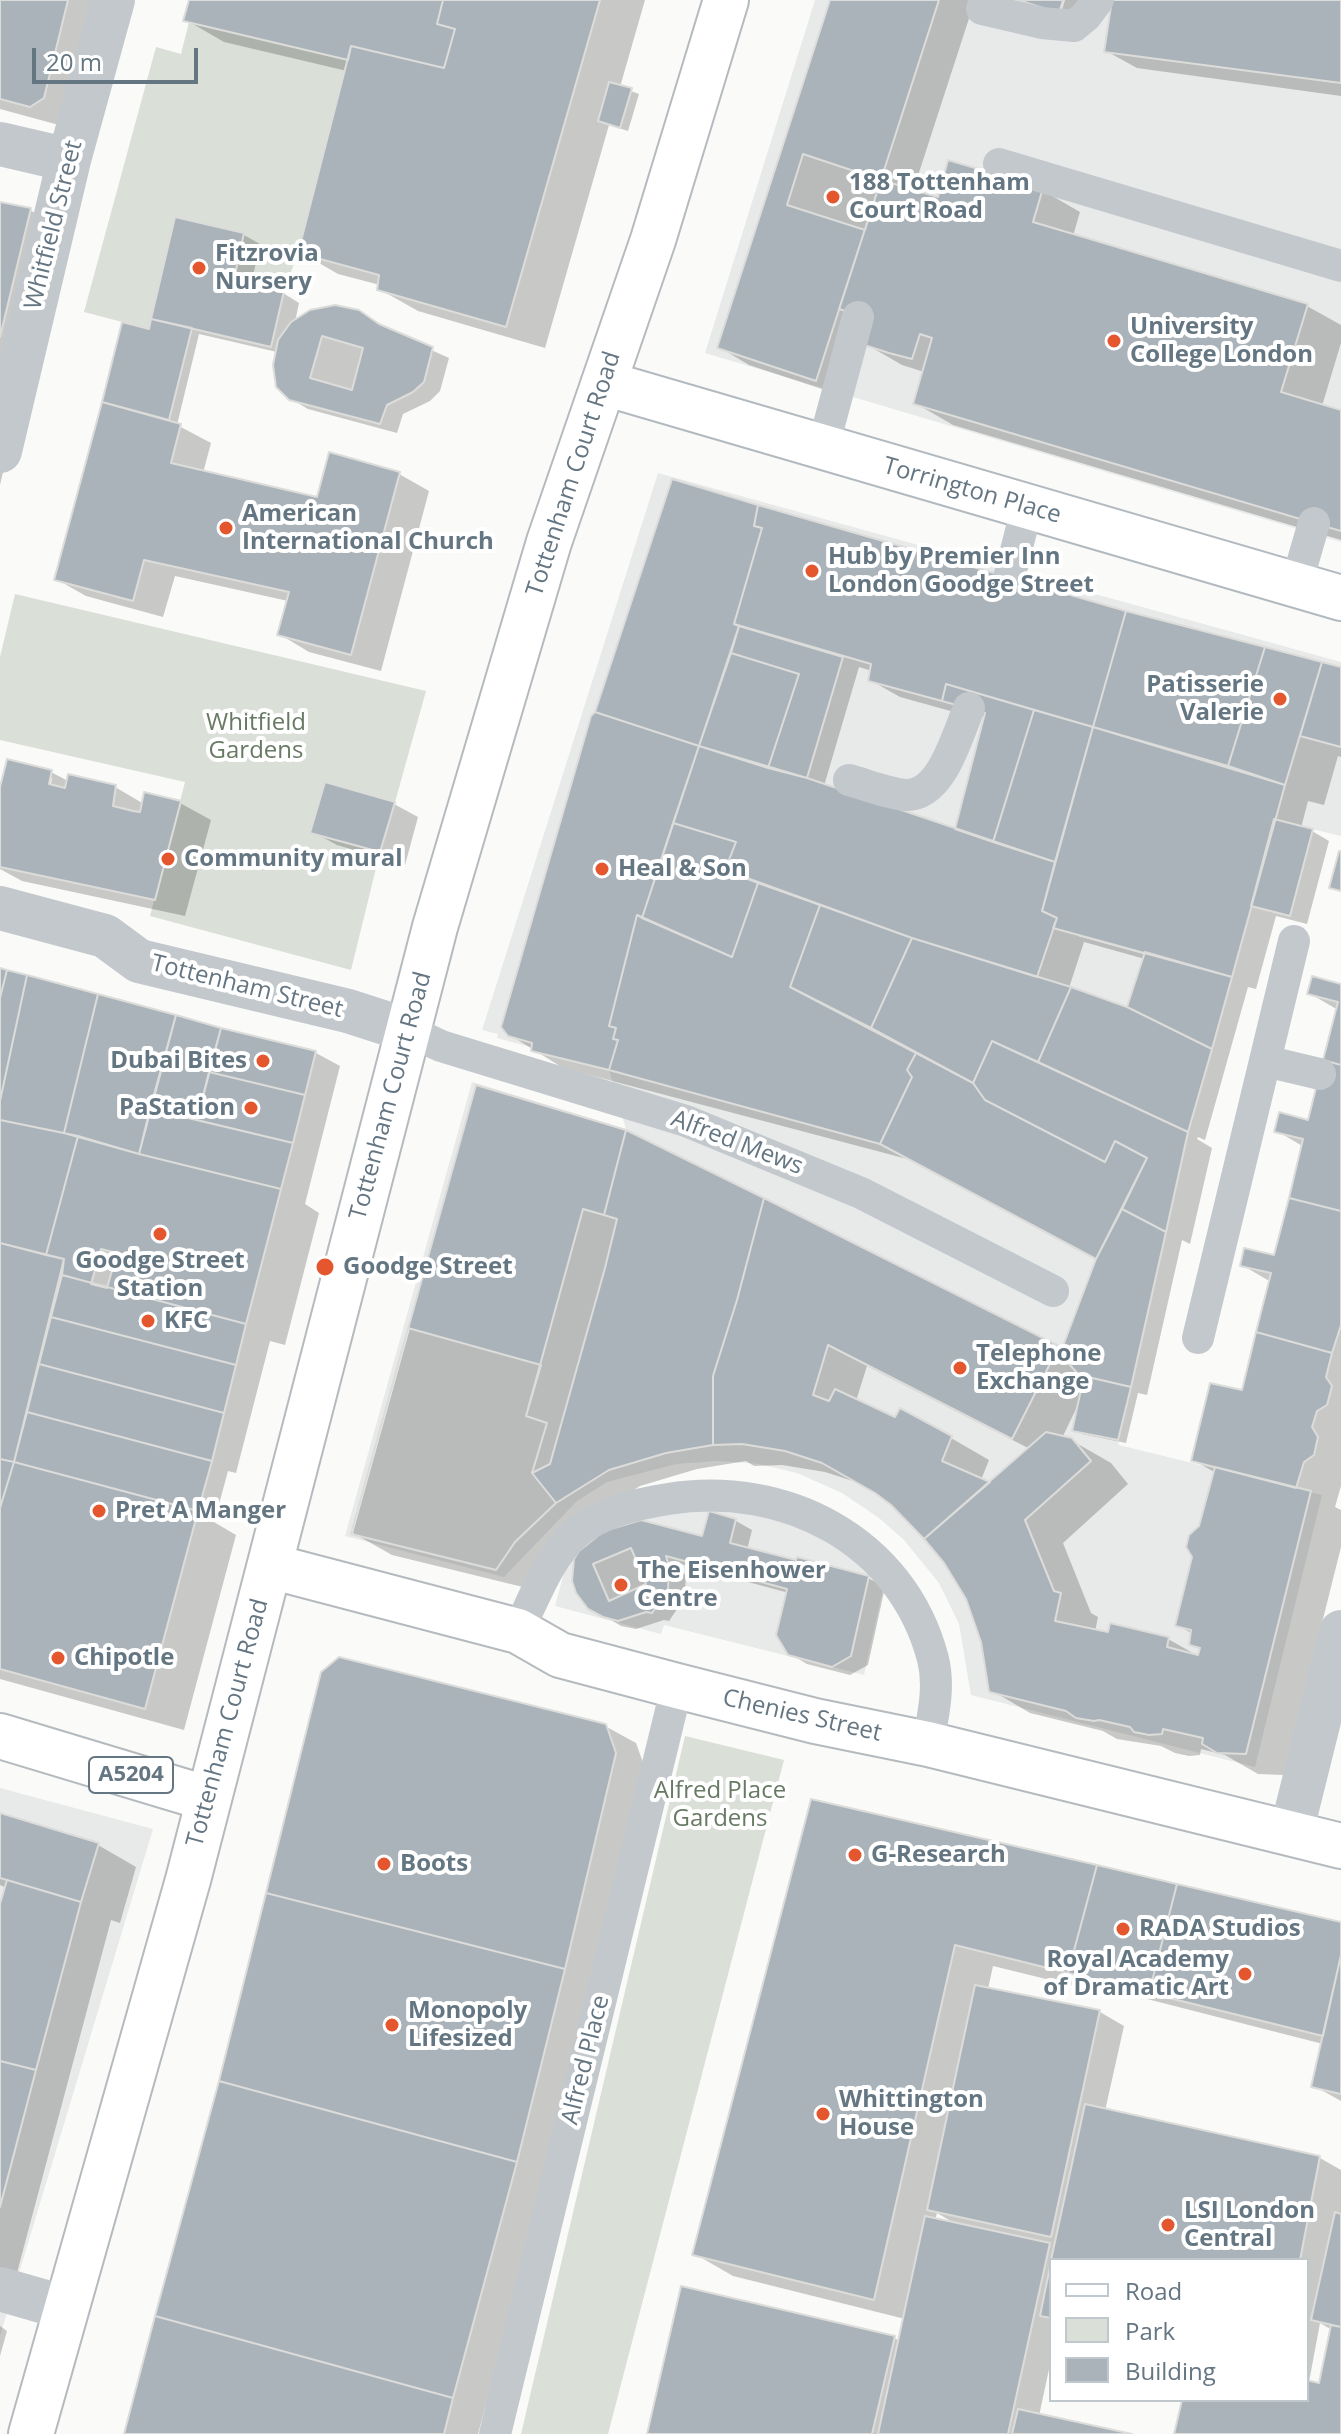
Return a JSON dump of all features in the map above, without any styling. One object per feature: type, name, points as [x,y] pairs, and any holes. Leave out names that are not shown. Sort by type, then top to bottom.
[{"type":"main road","name":"Tottenham Court Road","points":[[31,2434],[209,1799],[407,1030],[549,542],[653,240],[726,0]]},
{"type":"main road","name":"Torrington Place","points":[[604,383],[1341,598]]},
{"type":"main road","name":"Chenies Street","points":[[270,1566],[518,1631],[560,1655],[677,1686],[815,1721],[928,1744],[1341,1846]]},
{"type":"main road","name":"A5204","points":[[0,1736],[209,1799]]},
{"type":"street","name":"Whitfield Street","points":[[0,451],[69,160],[113,0]]},
{"type":"street","points":[[0,144],[69,160]]},
{"type":"street","name":"Tottenham Street","points":[[0,908],[105,936],[139,961],[348,1011],[407,1030]]},
{"type":"street","points":[[1291,1833],[1341,1632]]},
{"type":"street","points":[[0,2289],[66,2308]]},
{"type":"lane","points":[[982,9],[1042,23],[1074,26],[1098,0]]},
{"type":"lane","points":[[999,164],[1341,266]]},
{"type":"lane","points":[[823,447],[858,317]]},
{"type":"lane","points":[[1009,578],[1027,508]]},
{"type":"lane","points":[[1296,585],[1314,523]]},
{"type":"lane","points":[[849,780],[903,795],[917,794],[927,789],[946,762],[969,708]]},
{"type":"lane","points":[[1198,1338],[1294,941]]},
{"type":"lane","name":"Alfred Mews","points":[[407,1030],[441,1046],[686,1121],[861,1193],[1053,1291]]},
{"type":"lane","points":[[1265,1061],[1320,1074]]},
{"type":"lane","points":[[518,1631],[550,1567],[575,1533],[594,1521],[647,1503],[687,1496],[726,1495],[790,1507],[820,1519],[871,1556],[898,1586],[916,1614],[933,1661],[936,1702],[928,1744]]},
{"type":"lane","name":"Alfred Place","points":[[495,2434],[677,1686]]},
{"type":"shaded area","points":[[815,0],[1341,0],[1341,542],[705,353]]},
{"type":"shaded area","points":[[658,473],[1341,662],[1341,836],[1275,820],[1188,1132],[1118,1440],[1119,1445],[1322,1495],[1255,1767],[971,1695],[959,1624],[939,1583],[904,1540],[879,1518],[842,1493],[797,1473],[759,1464],[717,1461],[676,1464],[607,1482],[577,1501],[504,1577],[345,1536],[472,1082],[626,1129],[609,1070],[531,1051],[530,1047],[497,1038],[498,1034],[482,1030]]},
{"type":"shaded area","points":[[683,1509],[774,1516],[836,1544],[883,1589],[864,1675],[664,1625],[661,1634],[555,1606],[567,1562],[598,1531]]},
{"type":"shaded area","points":[[0,1788],[153,1829],[0,2336]]},
{"type":"green space","points":[[189,22],[348,60],[298,253],[284,291],[234,279],[244,233],[176,217],[149,329],[84,312],[156,47],[181,54]]},
{"type":"green space","name":"Whitfield Gardens","points":[[15,594],[426,691],[395,802],[325,782],[311,833],[380,852],[351,970],[150,916],[185,782],[0,740],[0,657]]},
{"type":"green space","name":"Alfred Place Gardens","points":[[685,1736],[784,1760],[608,2434],[521,2434]]},
{"type":"building","points":[[0,0],[68,0],[44,98],[30,107],[0,99]]},
{"type":"building","points":[[189,0],[443,0],[437,24],[455,29],[444,68],[351,46],[348,60],[183,21]]},
{"type":"building","points":[[443,0],[600,0],[506,327],[377,290],[379,275],[298,253],[351,46],[444,68],[455,29],[437,24]]},
{"type":"building","points":[[830,0],[939,0],[816,381],[717,348]]},
{"type":"building","points":[[1018,0],[1063,0],[1059,13]]},
{"type":"building","points":[[1112,0],[1341,0],[1341,83],[1104,52]]},
{"type":"building","points":[[609,82],[632,88],[620,128],[598,121]]},
{"type":"building","name":"188 Tottenham Court Road","points":[[803,154],[881,180],[865,230],[787,205]]},
{"type":"building","name":"University College London","points":[[948,160],[1043,188],[1033,222],[1308,304],[1281,392],[1341,410],[1341,531],[913,404],[932,338],[920,334],[912,359],[889,353],[861,344],[869,318],[839,309],[881,180],[938,197]]},
{"type":"building","points":[[0,202],[31,208],[0,337]]},
{"type":"building","points":[[175,217],[244,233],[234,279],[284,291],[271,347],[151,319]]},
{"type":"building","points":[[335,305],[359,310],[379,324],[433,347],[424,382],[413,392],[387,405],[380,424],[289,400],[276,387],[273,365],[278,340],[291,322],[310,310]]},
{"type":"building","points":[[151,319],[192,328],[169,420],[102,402],[122,322],[149,329]]},
{"type":"building","points":[[322,336],[363,348],[352,390],[310,378]]},
{"type":"building","name":"American International Church","points":[[102,402],[181,424],[171,463],[317,497],[329,452],[400,472],[351,655],[277,635],[289,592],[144,560],[133,601],[54,580]]},
{"type":"building","points":[[672,479],[758,505],[754,526],[762,528],[734,624],[739,626],[699,746],[595,712]]},
{"type":"building","points":[[758,505],[1126,611],[1093,727],[946,684],[942,701],[868,681],[871,664],[734,624],[762,528],[754,526]]},
{"type":"building","points":[[1126,611],[1265,647],[1228,766],[1093,727]]},
{"type":"building","points":[[739,626],[843,657],[807,778],[768,768],[799,674],[731,653]]},
{"type":"building","name":"Patisserie Valerie","points":[[1265,647],[1322,662],[1285,785],[1228,766]]},
{"type":"building","points":[[731,653],[799,674],[768,768],[699,746]]},
{"type":"building","points":[[1322,662],[1341,667],[1341,747],[1300,736]]},
{"type":"building","points":[[946,684],[1034,710],[993,842],[955,829],[985,713],[942,701]]},
{"type":"building","points":[[1034,710],[1093,727],[1055,862],[993,842]]},
{"type":"building","name":"Heal & Son","points":[[595,712],[699,746],[642,918],[637,915],[609,1026],[616,1028],[613,1039],[618,1040],[609,1070],[531,1051],[532,1043],[508,1036],[501,1027],[591,716]]},
{"type":"building","points":[[1093,727],[1285,785],[1232,977],[1053,928],[1057,918],[1042,911]]},
{"type":"building","points":[[699,746],[807,778],[1055,862],[1042,911],[1057,918],[1037,977],[912,938],[725,870],[736,842],[673,823]]},
{"type":"building","points":[[7,759],[52,770],[49,784],[65,788],[68,774],[116,785],[113,806],[133,811],[140,812],[144,792],[181,801],[155,900],[0,867],[0,787]]},
{"type":"building","points":[[325,782],[395,802],[380,852],[310,833]]},
{"type":"building","points":[[1274,819],[1313,829],[1290,916],[1251,906]]},
{"type":"building","points":[[673,823],[736,842],[725,870],[758,883],[732,957],[642,918]]},
{"type":"building","points":[[1341,851],[1341,891],[1329,888]]},
{"type":"building","points":[[758,883],[820,905],[790,987],[916,1053],[907,1070],[912,1077],[880,1144],[609,1070],[618,1040],[613,1039],[616,1028],[609,1026],[637,915],[732,957]]},
{"type":"building","points":[[820,905],[912,938],[871,1028],[790,987]]},
{"type":"building","points":[[912,938],[1071,987],[1038,1062],[992,1041],[973,1083],[871,1028]]},
{"type":"building","points":[[1145,952],[1232,977],[1212,1049],[1127,1007]]},
{"type":"building","points":[[0,968],[7,970],[0,998]]},
{"type":"building","points":[[7,970],[27,975],[0,1101],[0,998]]},
{"type":"building","points":[[27,975],[98,994],[64,1133],[0,1120],[0,1101]]},
{"type":"building","points":[[1312,976],[1341,984],[1341,1065],[1323,1060],[1338,1002],[1307,994]]},
{"type":"building","points":[[1071,987],[1127,1007],[1212,1049],[1188,1132],[1038,1062]]},
{"type":"building","points":[[98,994],[176,1015],[139,1154],[64,1133]]},
{"type":"building","points":[[176,1015],[221,1028],[197,1120],[150,1109]]},
{"type":"building","name":"Dubai Bites","points":[[221,1028],[316,1051],[305,1095],[209,1072]]},
{"type":"building","points":[[992,1041],[1188,1132],[1166,1232],[1122,1209],[1147,1158],[1115,1141],[1105,1162],[985,1100],[973,1083]]},
{"type":"building","points":[[916,1053],[973,1083],[985,1100],[1105,1162],[1115,1141],[1147,1158],[1096,1259],[880,1144],[912,1077],[907,1070]]},
{"type":"building","points":[[1323,1060],[1341,1065],[1341,1211],[1289,1198],[1303,1139],[1274,1132],[1279,1112],[1308,1120]]},
{"type":"building","name":"PaStation","points":[[209,1072],[305,1095],[293,1143],[197,1120]]},
{"type":"building","points":[[476,1085],[626,1130],[604,1215],[583,1209],[526,1416],[547,1423],[532,1473],[556,1503],[515,1542],[496,1570],[351,1534]]},
{"type":"building","points":[[150,1109],[293,1143],[281,1189],[139,1154]]},
{"type":"building","points":[[0,1120],[78,1136],[46,1255],[0,1243]]},
{"type":"building","points":[[626,1130],[764,1198],[713,1376],[713,1445],[666,1453],[609,1470],[556,1503],[532,1473],[550,1464],[605,1268],[617,1219],[604,1215]]},
{"type":"building","name":"Goodge Street Station","points":[[78,1136],[281,1189],[246,1324],[62,1275],[64,1259],[46,1255]]},
{"type":"building","name":"Telephone Exchange","points":[[764,1198],[1059,1346],[1012,1439],[828,1345],[813,1395],[829,1401],[835,1389],[895,1417],[900,1408],[952,1436],[942,1461],[990,1482],[924,1539],[875,1493],[822,1463],[785,1451],[742,1444],[713,1445],[713,1376]]},
{"type":"building","points":[[1289,1198],[1341,1211],[1341,1325],[1332,1353],[1256,1332],[1271,1273],[1240,1266],[1244,1248],[1274,1255]]},
{"type":"building","points":[[1122,1209],[1166,1232],[1131,1387],[1079,1375],[1060,1354],[1096,1259]]},
{"type":"building","points":[[0,1243],[64,1259],[14,1462],[0,1459]]},
{"type":"building","points":[[101,1249],[117,1253],[107,1288],[91,1284]]},
{"type":"building","name":"KFC","points":[[62,1275],[246,1324],[236,1365],[51,1317]]},
{"type":"building","points":[[51,1317],[236,1365],[224,1413],[39,1364]]},
{"type":"building","points":[[408,1328],[541,1365],[526,1416],[547,1423],[532,1473],[556,1503],[515,1542],[496,1570],[351,1534]]},
{"type":"building","points":[[1256,1332],[1332,1353],[1326,1377],[1332,1386],[1327,1405],[1317,1411],[1312,1427],[1318,1437],[1314,1455],[1304,1462],[1296,1488],[1191,1461],[1210,1383],[1242,1390]]},
{"type":"building","points":[[39,1364],[224,1413],[212,1461],[27,1412]]},
{"type":"building","points":[[1084,1376],[1131,1387],[1118,1440],[1072,1431]]},
{"type":"building","points":[[27,1412],[212,1461],[198,1511],[14,1462]]},
{"type":"building","points":[[1046,1432],[1072,1438],[1091,1461],[1025,1520],[1054,1591],[1061,1593],[1055,1621],[1108,1632],[1110,1623],[1169,1637],[1167,1647],[1198,1655],[1200,1648],[1189,1645],[1191,1630],[1175,1626],[1192,1557],[1186,1547],[1189,1535],[1199,1526],[1215,1467],[1311,1491],[1246,1754],[1217,1753],[1202,1744],[1203,1738],[1163,1729],[1162,1734],[1134,1732],[1130,1727],[1076,1718],[1066,1711],[989,1692],[981,1642],[966,1599],[944,1563],[924,1539]]},
{"type":"building","points":[[0,1459],[14,1462],[0,1508]]},
{"type":"building","points":[[14,1462],[198,1511],[145,1709],[0,1669],[0,1508]]},
{"type":"building","name":"The Eisenhower Centre","points":[[709,1511],[736,1519],[730,1543],[869,1576],[851,1656],[832,1667],[788,1655],[776,1635],[787,1589],[666,1556],[668,1589],[652,1613],[618,1621],[588,1609],[576,1593],[572,1581],[574,1559],[579,1551],[604,1531],[641,1520],[702,1536]]},
{"type":"building","points":[[631,1548],[646,1584],[609,1601],[593,1564]]},
{"type":"building","points":[[339,1657],[606,1724],[616,1753],[565,1969],[266,1893],[321,1672]]},
{"type":"building","name":"Whittington House","points":[[811,1799],[1097,1865],[1068,1973],[955,1945],[874,2300],[692,2255]]},
{"type":"building","points":[[0,1813],[99,1843],[81,1902],[0,1878]]},
{"type":"building","name":"RADA Studios","points":[[1097,1865],[1177,1884],[1149,1993],[1068,1973]]},
{"type":"building","points":[[7,1880],[81,1902],[36,2070],[0,2061],[0,1904]]},
{"type":"building","name":"Royal Academy of Dramatic Art","points":[[1177,1884],[1341,1922],[1341,1955],[1323,2036],[1149,1993]]},
{"type":"building","name":"Monopoly Lifesized","points":[[266,1893],[565,1969],[517,2162],[219,2081]]},
{"type":"building","points":[[1341,1955],[1341,2094],[1311,2087]]},
{"type":"building","points":[[975,1985],[1100,2010],[1051,2237],[927,2210]]},
{"type":"building","points":[[0,2061],[36,2070],[0,2207]]},
{"type":"building","points":[[219,2081],[517,2162],[453,2398],[155,2316]]},
{"type":"building","points":[[1085,2104],[1320,2156],[1300,2258],[1051,2258]]},
{"type":"building","points":[[1335,2212],[1341,2214],[1341,2327],[1311,2320]]},
{"type":"building","points":[[925,2216],[1050,2243],[1008,2434],[878,2434]]},
{"type":"building","points":[[1049,2272],[1049,2318],[1040,2316]]},
{"type":"building","points":[[681,2286],[895,2336],[872,2434],[647,2434]]},
{"type":"building","points":[[155,2316],[453,2398],[444,2434],[124,2434]]},
{"type":"building","points":[[1331,2325],[1341,2327],[1341,2434],[1174,2434],[1182,2402],[1309,2402],[1309,2380],[1319,2383]]},
{"type":"building","points":[[1018,2409],[1132,2434],[1012,2434]]},
{"type":"place","name":"188 Tottenham Court Road","points":[[833,197]]},
{"type":"place","name":"Fitzrovia Nursery","points":[[199,268]]},
{"type":"place","name":"University College London","points":[[1114,341]]},
{"type":"place","name":"American International Church","points":[[226,528]]},
{"type":"place","name":"Hub by Premier Inn London Goodge Street","points":[[812,571]]},
{"type":"place","name":"Patisserie Valerie","points":[[1280,699]]},
{"type":"place","name":"Community mural","points":[[168,859]]},
{"type":"place","name":"Heal & Son","points":[[602,869]]},
{"type":"place","name":"Dubai Bites","points":[[263,1061]]},
{"type":"place","name":"PaStation","points":[[251,1108]]},
{"type":"place","name":"Goodge Street Station","points":[[160,1234]]},
{"type":"place","name":"Goodge Street","points":[[325,1267]]},
{"type":"place","name":"KFC","points":[[148,1321]]},
{"type":"place","name":"Telephone Exchange","points":[[960,1368]]},
{"type":"place","name":"Pret A Manger","points":[[99,1511]]},
{"type":"place","name":"The Eisenhower Centre","points":[[621,1585]]},
{"type":"place","name":"Chipotle","points":[[58,1658]]},
{"type":"place","name":"G-Research","points":[[855,1855]]},
{"type":"place","name":"Boots","points":[[384,1864]]},
{"type":"place","name":"RADA Studios","points":[[1123,1929]]},
{"type":"place","name":"Royal Academy of Dramatic Art","points":[[1245,1974]]},
{"type":"place","name":"Monopoly Lifesized","points":[[392,2025]]},
{"type":"place","name":"Whittington House","points":[[823,2114]]},
{"type":"place","name":"LSI London Central","points":[[1168,2225]]}]
